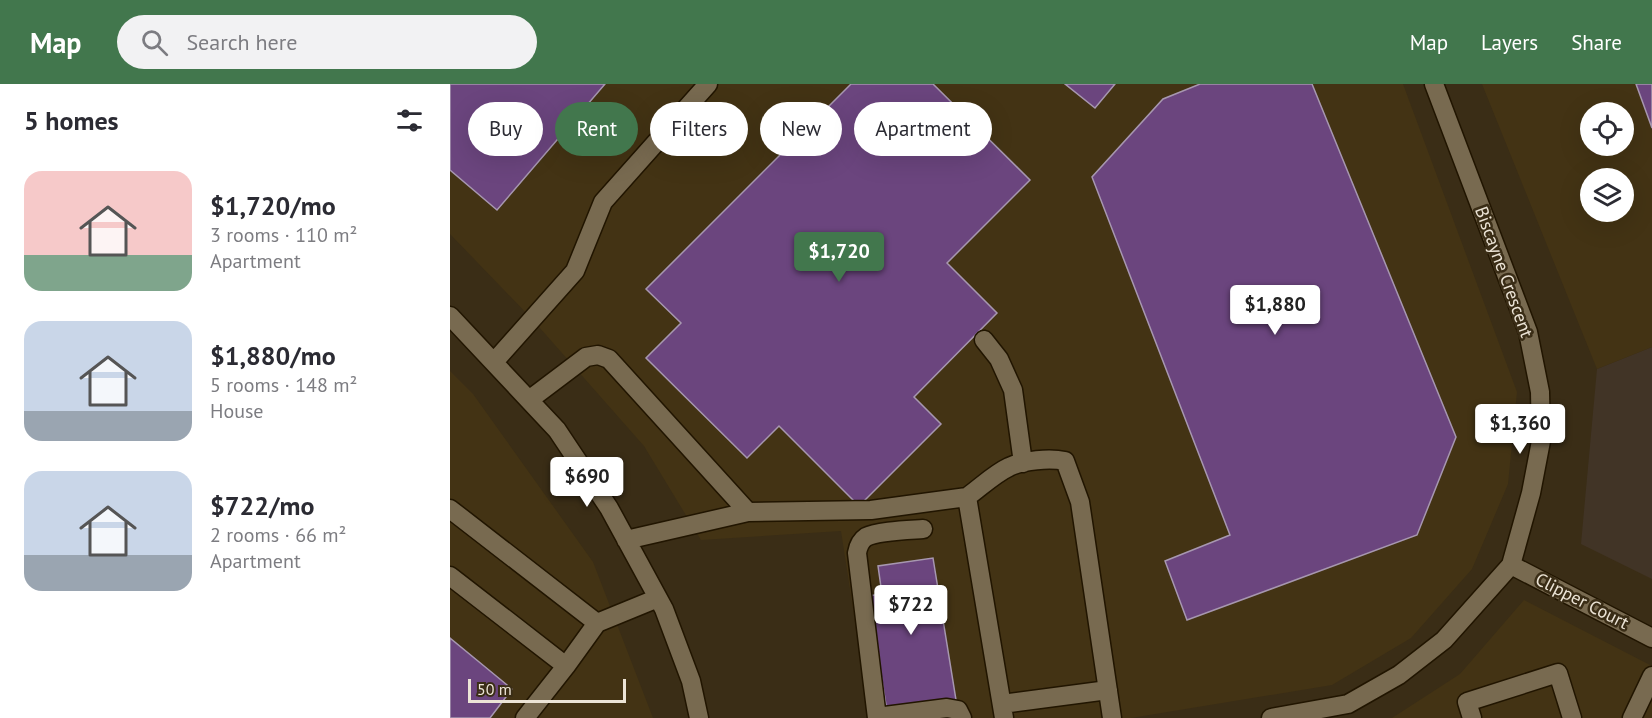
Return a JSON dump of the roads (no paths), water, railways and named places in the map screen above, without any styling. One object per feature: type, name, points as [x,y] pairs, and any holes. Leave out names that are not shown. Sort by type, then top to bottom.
[{"type":"street","points":[[494,362],[574,271],[603,202],[708,84]]},
{"type":"street","name":"Biscayne Crescent","points":[[1271,718],[1338,712],[1398,675],[1444,640],[1511,565],[1531,493],[1541,441],[1540,392],[1528,332],[1434,84]]},
{"type":"street","points":[[450,315],[557,430],[609,508],[664,609],[691,681],[699,718]]},
{"type":"street","points":[[984,340],[999,359],[1013,390],[1023,463]]},
{"type":"street","points":[[529,400],[586,357],[598,355],[609,359],[748,512]]},
{"type":"street","points":[[626,540],[748,512],[871,510],[967,497],[1010,466],[1046,459],[1065,461],[1080,502],[1112,718]]},
{"type":"street","points":[[967,497],[1003,711],[1108,690]]},
{"type":"street","points":[[450,509],[597,623]]},
{"type":"street","points":[[923,529],[874,534],[864,538],[858,546],[877,718],[948,708],[958,710],[962,718]]},
{"type":"street","name":"Clipper Court","points":[[1511,565],[1652,638]]},
{"type":"street","points":[[450,576],[566,666]]},
{"type":"street","points":[[525,718],[597,623],[658,598]]},
{"type":"street","points":[[1472,718],[1467,702],[1558,673],[1572,718]]},
{"type":"street","points":[[1632,718],[1652,676]]}]
